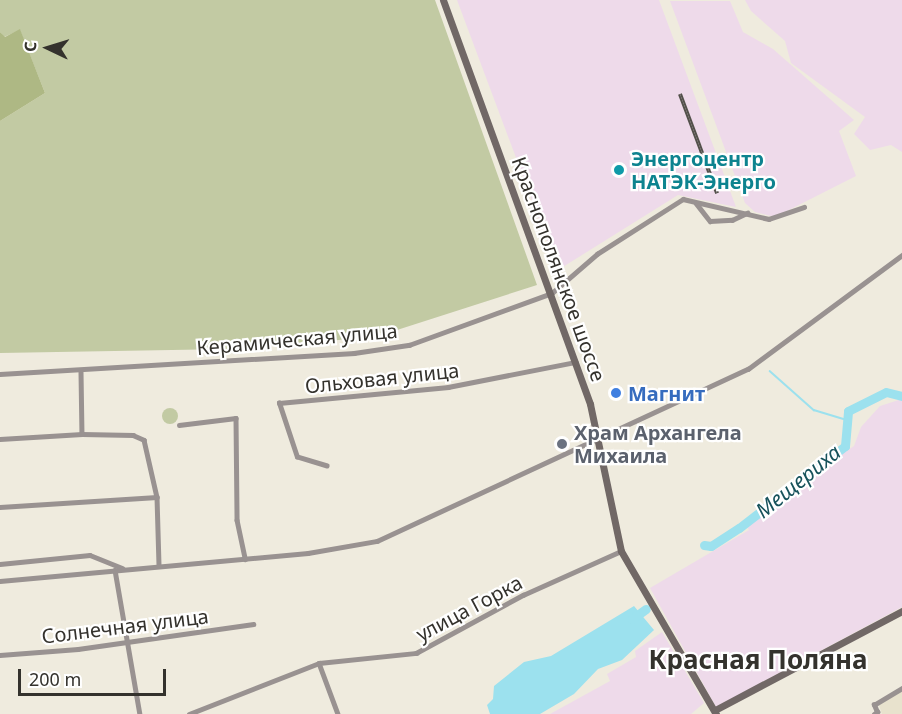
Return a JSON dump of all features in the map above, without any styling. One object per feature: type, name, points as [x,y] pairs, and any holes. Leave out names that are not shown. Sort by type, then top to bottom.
[{"type":"main road","name":"Краснополянское шоссе","points":[[443,0],[576,362],[599,437],[621,551],[715,712]]},
{"type":"main road","points":[[715,712],[902,610]]},
{"type":"street","name":"Керамическая улица","points":[[0,374],[81,372],[354,353],[409,345],[552,293],[597,254],[680,201],[778,219],[804,207]]},
{"type":"street","points":[[696,203],[710,221],[732,220],[747,213]]},
{"type":"street","points":[[0,580],[159,564],[245,559],[377,541],[748,369],[902,255]]},
{"type":"street","name":"Ольховая улица","points":[[327,466],[297,457],[279,403],[448,387],[576,362]]},
{"type":"street","points":[[81,372],[82,434]]},
{"type":"street","points":[[179,425],[236,418],[237,520],[245,559]]},
{"type":"street","points":[[0,439],[82,434],[133,435],[144,440],[148,449],[157,497],[159,564]]},
{"type":"street","points":[[0,507],[157,497]]},
{"type":"street","name":"улица Горка","points":[[189,714],[320,663],[416,653],[523,595],[621,551]]},
{"type":"street","points":[[0,564],[90,555],[123,568]]},
{"type":"street","points":[[115,570],[140,714]]},
{"type":"street","name":"Солнечная улица","points":[[0,655],[126,642],[253,624]]},
{"type":"street","points":[[320,663],[338,714]]},
{"type":"street","points":[[874,714],[877,712],[874,705],[902,688]]},
{"type":"shaded area","points":[[457,0],[659,0],[736,207],[678,195],[558,270]]},
{"type":"shaded area","points":[[745,0],[902,0],[902,152],[891,145],[870,150],[854,134],[865,117],[791,63],[785,41],[751,11]]},
{"type":"shaded area","points":[[670,1],[730,1],[743,32],[773,49],[854,120],[839,131],[856,176],[775,217],[755,212],[745,203]]},
{"type":"shaded area","points":[[902,399],[902,607],[716,707],[650,588],[749,530],[745,524],[770,502],[854,446],[861,427],[880,406]]},
{"type":"shaded area","points":[[662,632],[704,703],[691,714],[550,714],[610,681],[607,674],[636,657],[635,651]]},
{"type":"shaded area","points":[[902,690],[902,714],[882,714],[879,705]]},
{"type":"green space","points":[[0,0],[435,0],[537,285],[397,330],[339,340],[229,349],[0,353],[0,121],[45,93],[20,30],[4,37],[0,32]]},
{"type":"green space","points":[[20,29],[45,93],[0,121],[0,32],[5,37]]},
{"type":"green space","points":[[170,408],[176,410],[178,416],[176,422],[170,424],[164,422],[162,416],[164,410]]},
{"type":"water","points":[[634,606],[654,630],[622,660],[598,669],[574,694],[540,714],[490,714],[487,705],[493,699],[494,686],[524,662],[551,656]]},
{"type":"waterway","points":[[770,371],[814,410],[846,420]]},
{"type":"waterway","name":"Мещериха","points":[[704,545],[711,546],[739,528],[845,446],[848,411],[886,392],[902,396]]},
{"type":"waterway","name":"Мещериха","points":[[632,619],[646,609]]},
{"type":"railway","points":[[680,94],[717,193]]},
{"type":"place","name":"Энергоцентр НАТЭК-Энерго","points":[[619,170]]},
{"type":"place","name":"Магнит","points":[[616,393]]},
{"type":"place","name":"Храм Архангела Михаила","points":[[562,444]]},
{"type":"district","name":"Красная Поляна","points":[[758,660]]}]
